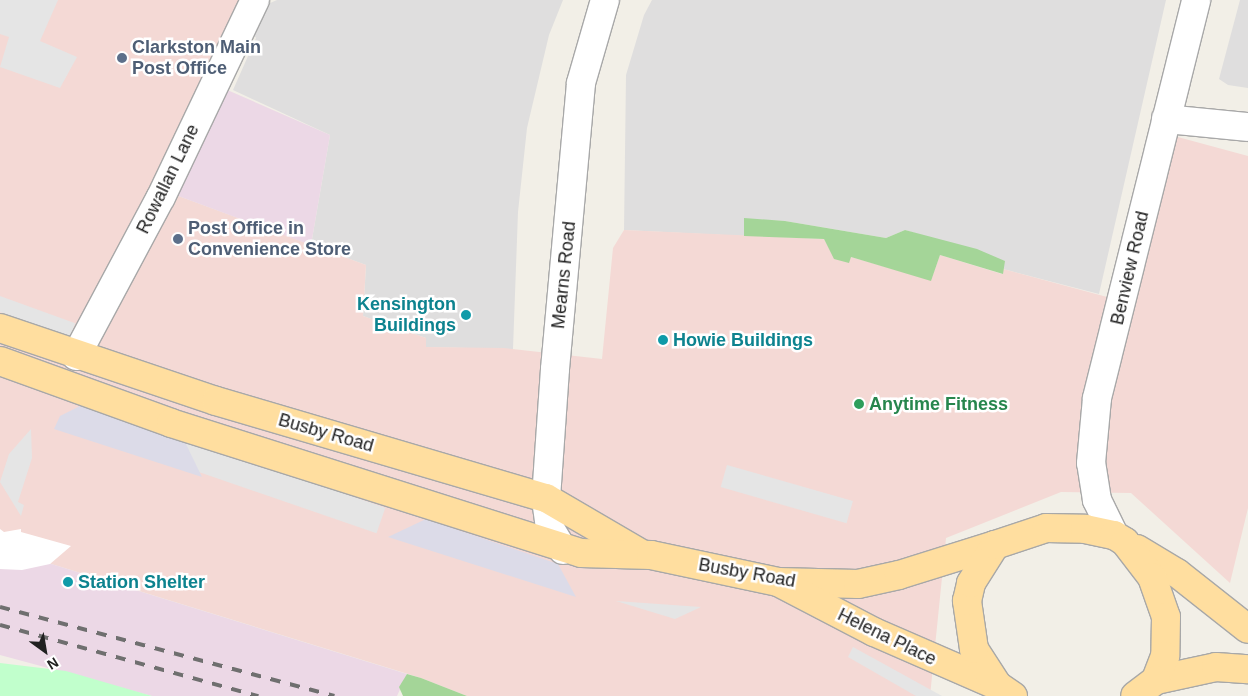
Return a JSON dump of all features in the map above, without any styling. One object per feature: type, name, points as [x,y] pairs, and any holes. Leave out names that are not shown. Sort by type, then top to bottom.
[{"type":"main road","name":"Busby Road","points":[[0,328],[76,356],[216,401],[546,498],[644,554]]},
{"type":"main road","name":"Busby Road","points":[[0,361],[171,423],[563,550],[644,554],[778,582],[858,584],[899,575],[1046,528],[1085,529],[1119,539],[1177,573],[1248,629]]},
{"type":"main road","points":[[1119,539],[1152,576],[1164,604],[1164,656],[1156,680]]},
{"type":"main road","points":[[995,545],[971,583],[966,601],[974,649],[1005,691]]},
{"type":"main road","name":"Helena Place","points":[[778,582],[874,632],[1005,691]]},
{"type":"main road","points":[[1135,696],[1156,680],[1216,667],[1248,669]]},
{"type":"street","name":"Rowallan Lane","points":[[76,356],[161,197],[255,0]]},
{"type":"street","name":"Mearns Road","points":[[563,550],[550,528],[546,498],[581,83],[604,0]]},
{"type":"street","name":"Benview Road","points":[[1119,539],[1097,500],[1092,463],[1097,398],[1196,0]]},
{"type":"street","points":[[1166,119],[1248,128]]},
{"type":"shaded area","points":[[0,0],[239,0],[182,126],[173,194],[366,265],[363,316],[426,338],[426,347],[504,348],[602,359],[613,248],[624,230],[824,239],[835,259],[851,257],[931,280],[940,255],[1002,274],[1003,269],[1122,301],[1163,133],[1248,156],[1248,508],[1230,583],[1131,493],[1061,492],[946,538],[930,696],[467,696],[421,678],[32,558],[0,544]]},
{"type":"shaded area","points":[[0,0],[58,0],[40,41],[77,57],[60,88],[0,67],[9,37],[0,34]]},
{"type":"shaded area","points":[[277,0],[563,0],[549,35],[527,128],[518,212],[513,349],[426,347],[426,338],[363,316],[366,265],[311,245],[330,135],[233,90],[256,38],[251,30],[261,7]]},
{"type":"shaded area","points":[[652,0],[1166,0],[1099,294],[1003,269],[1004,261],[905,230],[886,238],[785,221],[744,219],[744,236],[624,230],[626,75],[644,15]]},
{"type":"shaded area","points":[[1240,0],[1248,0],[1248,88],[1228,85],[1219,79]]},
{"type":"shaded area","points":[[225,89],[330,135],[311,245],[173,194],[215,117]]},
{"type":"shaded area","points":[[0,296],[75,323],[70,337],[0,312]]},
{"type":"shaded area","points":[[84,404],[183,438],[202,477],[54,429],[60,416]]},
{"type":"shaded area","points":[[31,429],[32,458],[18,502],[24,505],[21,516],[0,482],[9,454]]},
{"type":"shaded area","points":[[183,438],[385,508],[377,533],[174,464]]},
{"type":"shaded area","points":[[727,465],[853,501],[847,523],[721,487]]},
{"type":"shaded area","points":[[426,519],[558,564],[576,597],[388,537]]},
{"type":"shaded area","points":[[0,544],[32,558],[407,674],[397,696],[152,696],[0,655]]},
{"type":"shaded area","points":[[616,601],[701,607],[675,619]]},
{"type":"shaded area","points":[[853,647],[942,696],[916,696],[848,657]]},
{"type":"green space","points":[[744,218],[785,221],[886,238],[905,230],[977,249],[1005,261],[1003,274],[940,255],[931,281],[851,257],[849,263],[834,259],[824,239],[744,236]]},
{"type":"green space","points":[[0,663],[66,671],[152,696],[0,696]]},
{"type":"green space","points":[[407,674],[467,696],[403,696],[399,687]]},
{"type":"pier","points":[[0,529],[4,532],[21,529],[21,532],[71,546],[50,564],[22,570],[0,569]]},
{"type":"railway","points":[[0,607],[334,696]]},
{"type":"railway","points":[[0,625],[258,696]]},
{"type":"place","name":"Clarkston Main Post Office","points":[[122,58]]},
{"type":"place","name":"Post Office in Convenience Store","points":[[178,239]]},
{"type":"place","name":"Kensington Buildings","points":[[466,315]]},
{"type":"place","name":"Howie Buildings","points":[[663,340]]},
{"type":"place","name":"Anytime Fitness","points":[[859,404]]},
{"type":"place","name":"Station Shelter","points":[[68,582]]}]
